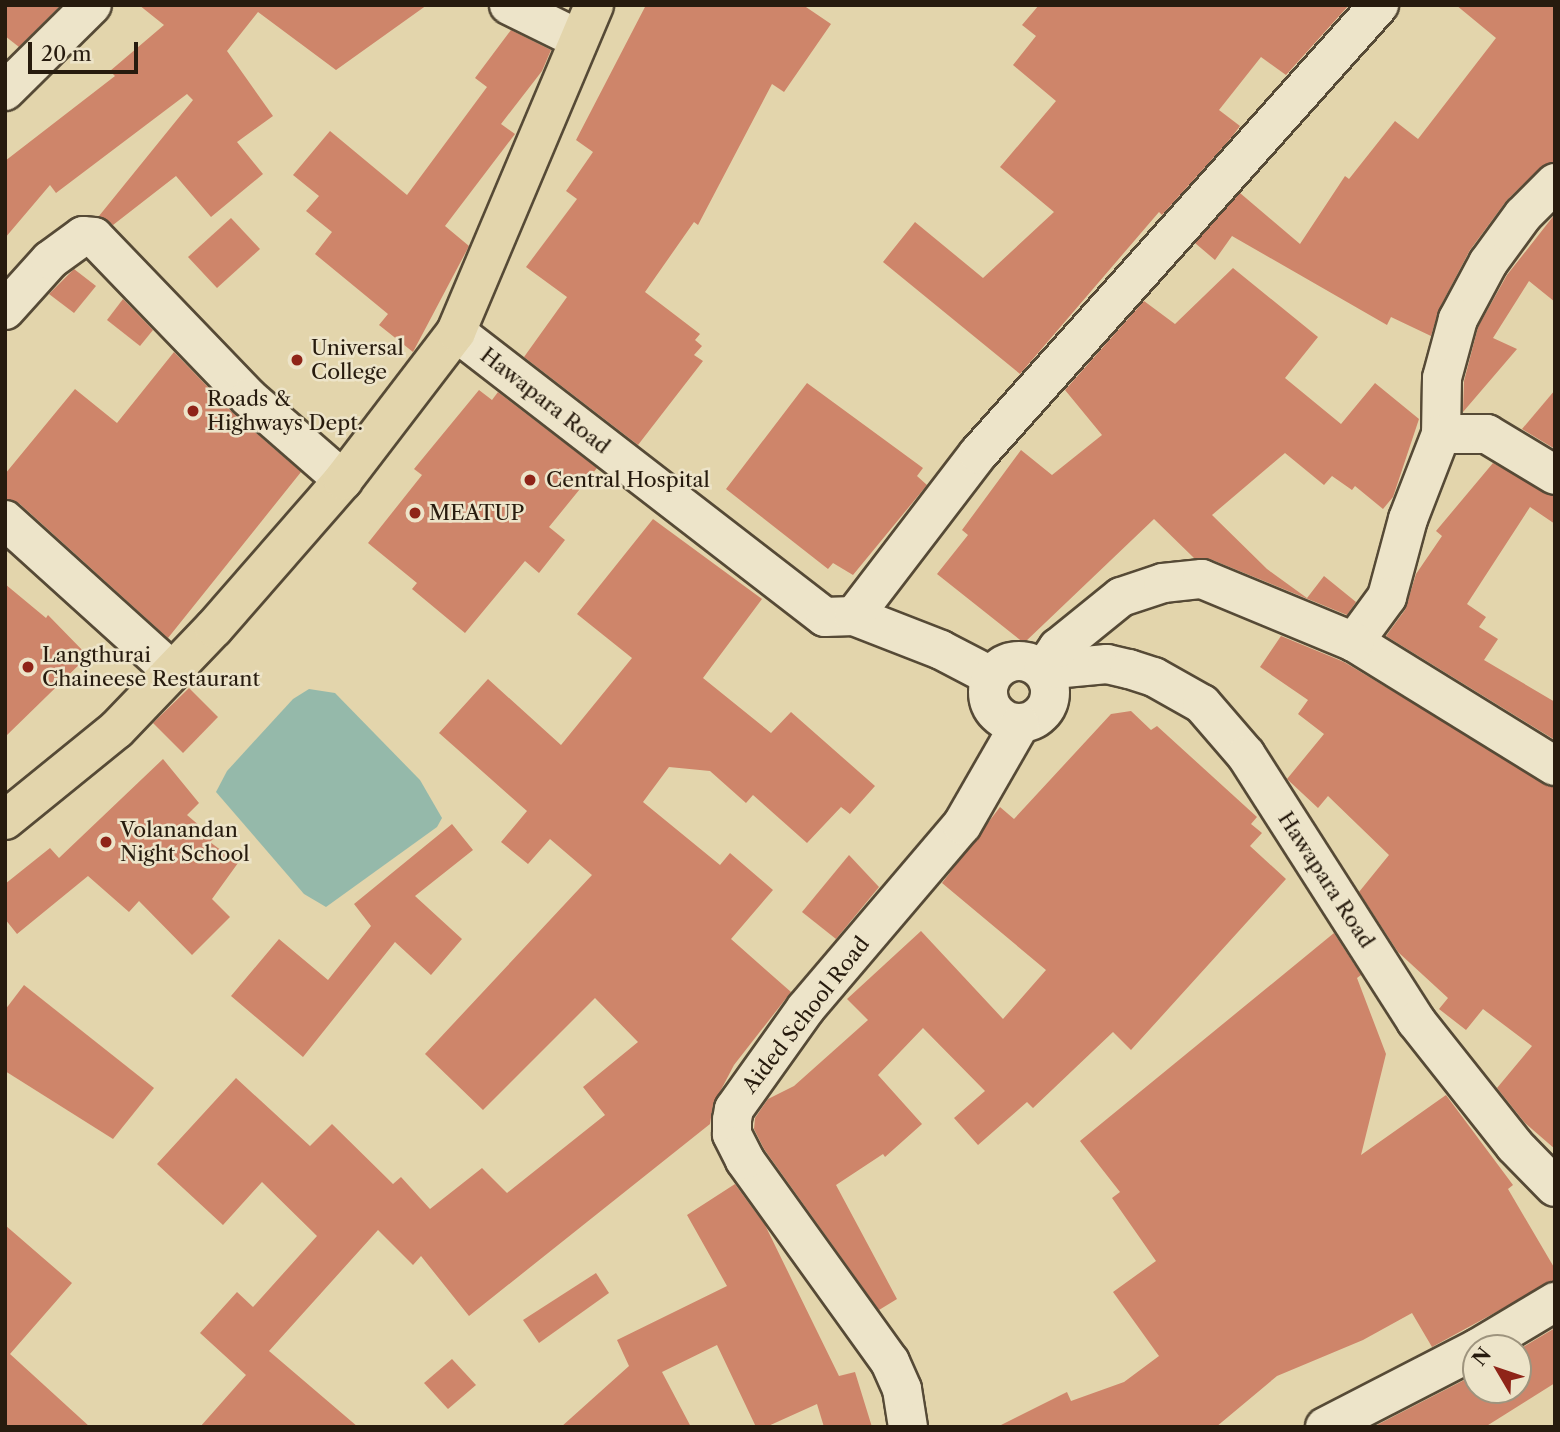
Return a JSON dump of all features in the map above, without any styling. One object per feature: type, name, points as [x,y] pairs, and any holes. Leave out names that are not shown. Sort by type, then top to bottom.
[{"type":"main road","points":[[5,820],[117,729],[170,669],[214,628],[343,480],[457,332],[594,5]]},
{"type":"street","points":[[5,91],[92,5]]},
{"type":"street","points":[[509,5],[578,39]]},
{"type":"street","points":[[854,616],[978,454],[1379,5]]},
{"type":"street","points":[[1354,642],[1387,597],[1408,519],[1441,434],[1443,379],[1458,318],[1488,263],[1523,215],[1555,183]]},
{"type":"street","points":[[5,310],[50,260],[83,236],[94,237],[249,398],[343,480]]},
{"type":"street","name":"Hawapara Road","points":[[457,332],[825,617],[854,616],[941,650],[991,676]]},
{"type":"street","points":[[1441,434],[1487,434],[1555,475]]},
{"type":"street","points":[[5,520],[170,669]]},
{"type":"street","points":[[1043,670],[1058,648],[1121,597],[1163,583],[1202,579],[1354,642],[1555,766]]},
{"type":"street","points":[[1029,662],[1043,670],[1052,687],[1051,698],[1038,718],[1020,724],[1006,720],[989,704],[991,676],[1006,663],[1029,662]]},
{"type":"street","name":"Hawapara Road","points":[[1043,670],[1107,664],[1154,677],[1202,704],[1246,755],[1416,1020],[1515,1146],[1555,1187]]},
{"type":"street","name":"Aided School Road","points":[[908,1427],[902,1389],[890,1362],[745,1160],[732,1134],[732,1120],[734,1109],[806,1008],[962,825],[1020,724]]},
{"type":"street","points":[[1502,1334],[1555,1302]]},
{"type":"street","points":[[1325,1427],[1462,1357]]},
{"type":"shaded area","points":[[309,689],[335,693],[420,780],[442,818],[437,827],[326,907],[304,894],[216,792],[227,771],[293,699]]},
{"type":"building","points":[[5,5],[61,5],[19,47],[5,36]]},
{"type":"building","points":[[139,5],[427,5],[336,70],[258,12],[227,51],[273,116],[237,142],[263,174],[211,217],[176,176],[113,225],[99,216],[193,100],[187,94],[56,193],[50,185],[5,238],[5,161],[115,76],[110,71],[164,25]]},
{"type":"building","points":[[646,5],[803,5],[831,24],[784,92],[772,84],[698,225],[694,222],[645,292],[700,334],[695,340],[702,346],[694,355],[703,361],[638,445],[524,357],[567,297],[526,267],[577,199],[566,191],[593,152],[576,140]]},
{"type":"building","points":[[1039,5],[1349,5],[1286,75],[1261,57],[1219,110],[1240,126],[1231,138],[1162,215],[1159,212],[1020,374],[883,262],[915,222],[983,278],[1054,212],[1000,167],[1056,101],[1013,65],[1036,36],[1022,25]]},
{"type":"building","points":[[1456,5],[1555,5],[1555,162],[1540,168],[1507,200],[1470,250],[1439,309],[1431,336],[1391,317],[1387,325],[1232,236],[1215,260],[1195,243],[1240,193],[1300,244],[1345,176],[1349,179],[1395,121],[1418,139],[1496,38]]},
{"type":"building","points":[[511,30],[551,50],[542,71],[501,124],[515,134],[445,226],[469,246],[413,352],[379,325],[388,314],[315,254],[332,232],[306,211],[319,196],[293,175],[330,131],[407,195],[487,87],[475,78]]},
{"type":"building","points":[[1555,214],[1555,302],[1529,281],[1493,338],[1517,349],[1463,412],[1464,381],[1478,327],[1507,275]]},
{"type":"building","points":[[231,218],[260,249],[217,288],[188,257]]},
{"type":"building","points":[[1233,268],[1318,337],[1285,378],[1341,424],[1375,383],[1419,419],[1393,497],[1383,509],[1355,486],[1352,490],[1332,476],[1324,485],[1285,453],[1212,515],[1267,569],[1307,598],[1324,576],[1356,602],[1347,615],[1210,559],[1194,558],[1154,519],[1024,643],[937,574],[968,535],[962,530],[1021,450],[1052,475],[1102,435],[1065,390],[1144,301],[1175,324]]},
{"type":"building","points":[[74,269],[96,286],[74,313],[49,294]]},
{"type":"building","points":[[123,299],[153,330],[140,346],[107,320]]},
{"type":"building","points":[[174,352],[233,413],[301,472],[168,638],[20,504],[5,499],[5,474],[75,389],[117,423]]},
{"type":"building","points":[[807,383],[923,468],[917,476],[927,485],[853,575],[833,563],[828,569],[726,489]]},
{"type":"building","points":[[479,390],[492,400],[498,392],[597,468],[549,527],[565,540],[539,573],[525,561],[465,633],[412,589],[417,583],[368,543],[422,475],[414,469]]},
{"type":"building","points":[[1555,390],[1555,449],[1522,429]]},
{"type":"building","points":[[1493,463],[1555,497],[1555,524],[1530,507],[1467,604],[1486,617],[1479,627],[1498,639],[1484,660],[1555,702],[1555,740],[1386,636],[1405,610],[1416,574],[1442,536],[1436,531]]},
{"type":"building","points":[[653,519],[762,599],[703,678],[771,733],[791,712],[875,786],[850,814],[841,807],[807,843],[753,795],[746,803],[710,771],[669,767],[643,802],[720,865],[730,853],[773,890],[731,939],[791,992],[734,1065],[713,1105],[710,1124],[469,1316],[421,1256],[413,1265],[378,1230],[269,1351],[358,1427],[200,1427],[246,1375],[200,1333],[237,1292],[253,1307],[317,1236],[262,1182],[223,1225],[157,1164],[236,1078],[310,1146],[332,1124],[393,1184],[401,1177],[430,1209],[482,1168],[507,1193],[605,1115],[583,1087],[638,1042],[595,998],[483,1110],[425,1054],[592,875],[550,839],[528,864],[501,842],[527,811],[439,733],[488,679],[561,745],[632,658],[577,614]]},
{"type":"building","points":[[5,584],[46,618],[48,615],[88,656],[5,737]]},
{"type":"building","points":[[1281,636],[1344,662],[1555,788],[1555,1149],[1525,1123],[1497,1088],[1532,1046],[1483,1009],[1466,1030],[1439,1009],[1448,998],[1398,952],[1359,892],[1389,855],[1328,796],[1318,808],[1287,779],[1324,734],[1298,714],[1308,700],[1260,667]]},
{"type":"building","points":[[189,688],[218,717],[183,753],[153,723]]},
{"type":"building","points":[[1131,711],[1151,730],[1157,726],[1257,817],[1251,824],[1262,833],[1250,846],[1286,879],[1131,1050],[1113,1032],[1033,1108],[1027,1102],[978,1145],[954,1118],[985,1091],[923,1028],[878,1075],[922,1124],[885,1157],[883,1154],[836,1185],[897,1299],[879,1310],[764,1149],[754,1129],[755,1118],[768,1099],[794,1086],[868,1020],[847,999],[921,931],[1003,1019],[1046,970],[942,883],[1000,807],[1014,819],[1111,714]]},
{"type":"building","points":[[163,759],[199,803],[187,815],[214,838],[210,842],[238,863],[212,899],[230,917],[192,955],[139,901],[129,912],[88,876],[17,934],[5,919],[5,884],[50,848],[59,858]]},
{"type":"building","points":[[452,824],[473,850],[415,896],[462,939],[431,975],[395,942],[303,1057],[231,996],[279,939],[328,980],[371,926],[354,904]]},
{"type":"building","points":[[849,855],[879,887],[836,939],[802,912]]},
{"type":"building","points":[[1334,933],[1361,975],[1357,978],[1386,1054],[1361,1155],[1446,1095],[1513,1185],[1508,1189],[1555,1269],[1555,1280],[1432,1347],[1412,1313],[1363,1340],[1277,1376],[1216,1427],[997,1427],[1067,1392],[1071,1401],[1124,1382],[1159,1356],[1113,1292],[1156,1261],[1112,1198],[1120,1192],[1080,1141]]},
{"type":"building","points":[[24,985],[154,1088],[113,1139],[5,1071],[5,1010]]},
{"type":"building","points":[[735,1184],[765,1225],[839,1376],[855,1372],[872,1427],[824,1427],[817,1404],[766,1427],[756,1427],[717,1345],[662,1372],[691,1427],[561,1427],[629,1366],[617,1340],[727,1286],[687,1215]]},
{"type":"building","points":[[5,1225],[72,1283],[10,1354],[90,1427],[5,1427]]},
{"type":"building","points":[[596,1273],[609,1293],[539,1343],[523,1320]]},
{"type":"building","points":[[1555,1328],[1555,1383],[1532,1397],[1532,1342]]},
{"type":"building","points":[[452,1359],[476,1385],[448,1409],[424,1383]]},
{"type":"building","points":[[1462,1381],[1462,1404],[1522,1404],[1485,1427],[1373,1427]]},
{"type":"place","name":"Universal College","points":[[297,360]]},
{"type":"place","name":"Roads & Highways Dept.","points":[[193,411]]},
{"type":"place","name":"Central Hospital","points":[[530,480]]},
{"type":"place","name":"MEATUP","points":[[415,513]]},
{"type":"place","name":"Langthurai Chaineese Restaurant","points":[[28,667]]},
{"type":"place","name":"Volanandan Night School","points":[[106,842]]}]
